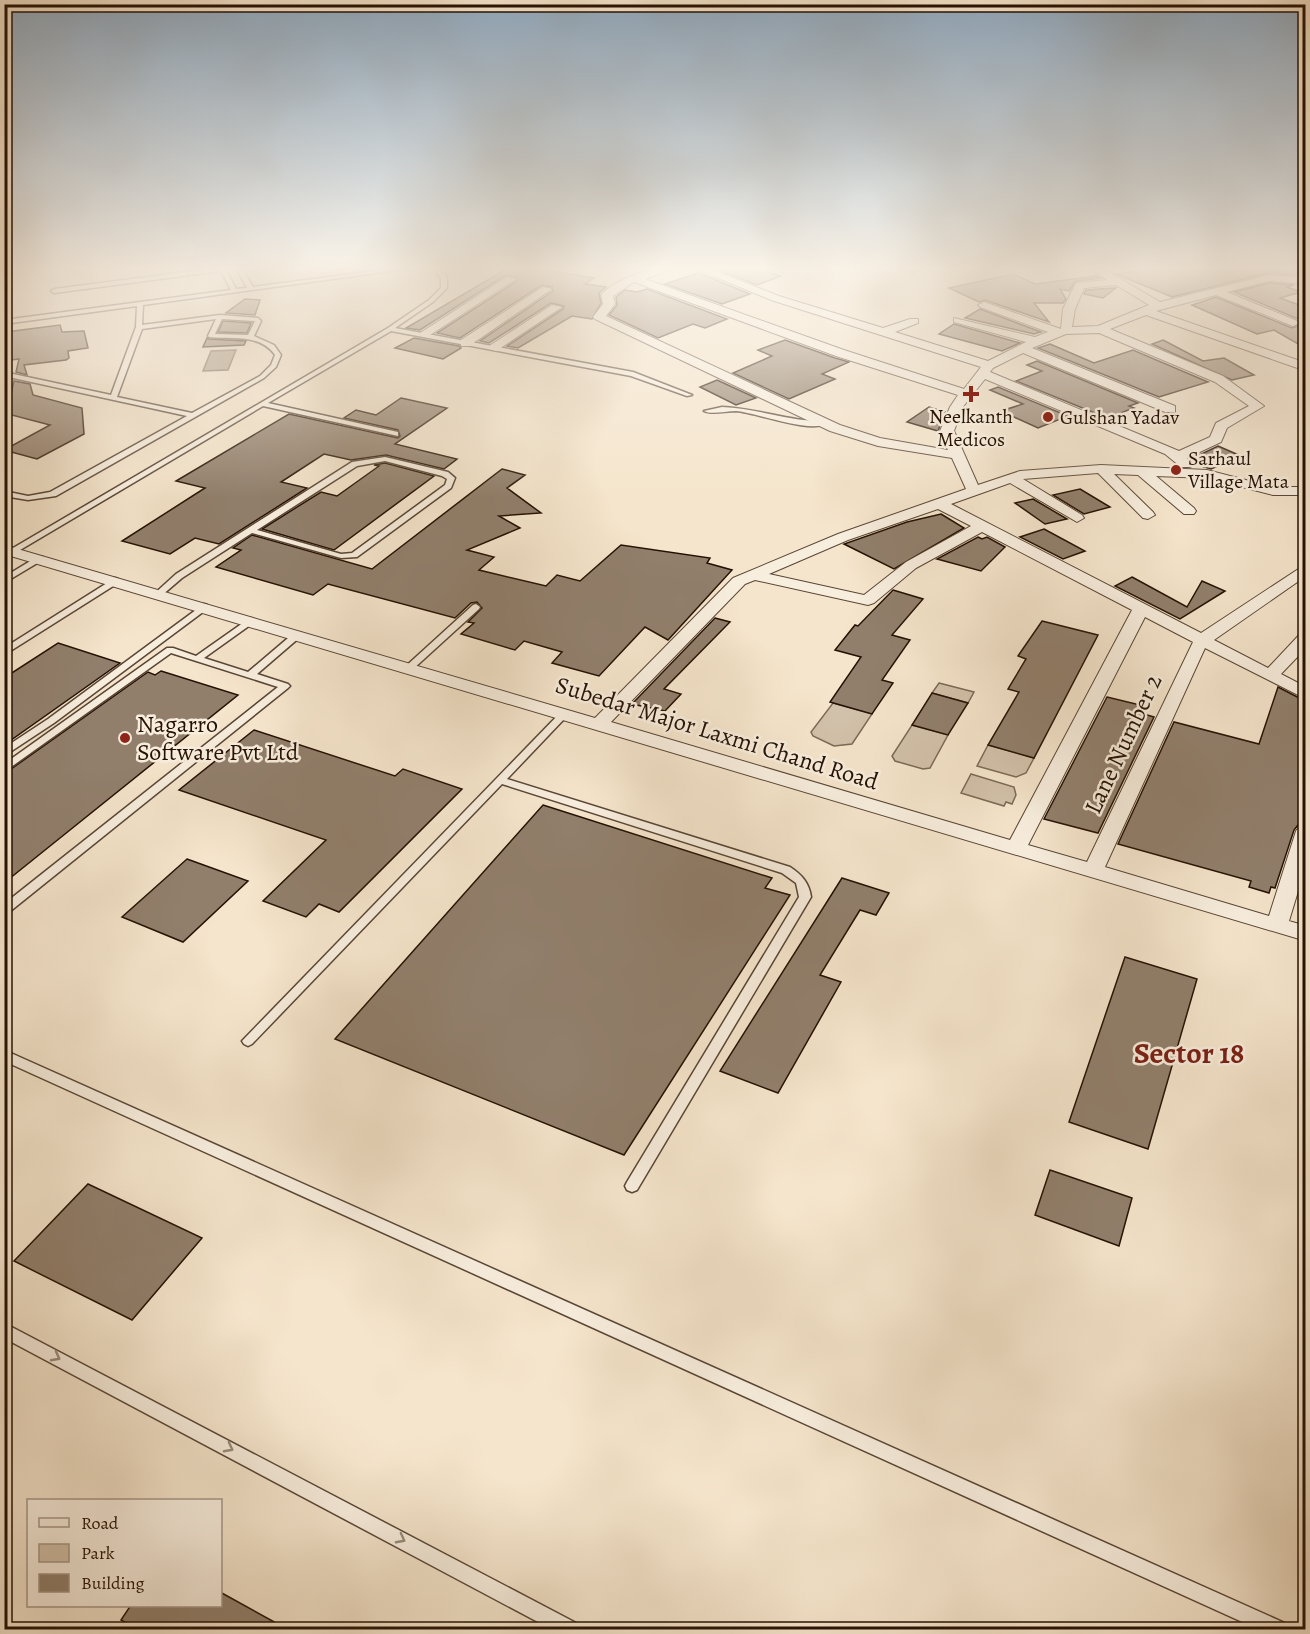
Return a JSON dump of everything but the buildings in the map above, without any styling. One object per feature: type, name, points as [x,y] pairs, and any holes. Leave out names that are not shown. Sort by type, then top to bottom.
[{"type":"street","points":[[492,348],[498,344]]},
{"type":"street","points":[[657,344],[825,423],[878,442],[956,455]]},
{"type":"street","points":[[818,344],[967,394]]},
{"type":"street","points":[[915,344],[985,369],[1151,443],[1207,474]]},
{"type":"street","points":[[974,492],[947,431],[956,407],[985,369],[1029,344]]},
{"type":"street","points":[[1137,344],[1219,379],[1258,406],[1221,426],[1216,440],[1177,457]]},
{"type":"street","points":[[1245,344],[1305,367]]},
{"type":"street","points":[[1022,348],[1170,409]]},
{"type":"street","points":[[599,724],[739,581],[843,537],[1012,478],[1039,472],[1101,469],[1207,474],[1273,491],[1305,491]]},
{"type":"street","points":[[1101,469],[1148,515]]},
{"type":"street","points":[[1142,471],[1189,511]]},
{"type":"street","points":[[1012,478],[1077,518]]},
{"type":"street","points":[[940,504],[1305,694]]},
{"type":"street","points":[[754,574],[868,600],[911,565],[982,526]]},
{"type":"street","name":"Subedar Major Laxmi Chand Road","points":[[8,550],[1305,934]]},
{"type":"street","points":[[1202,640],[1305,569]]},
{"type":"street","points":[[1016,848],[1142,608]]},
{"type":"street","points":[[1271,675],[1305,638]]},
{"type":"street","name":"Lane Number 2","points":[[1093,871],[1192,654],[1202,640]]},
{"type":"street","points":[[1277,925],[1305,831]]},
{"type":"lane","points":[[113,398],[133,344]]},
{"type":"lane","points":[[4,494],[38,499],[52,494],[190,415],[262,377],[274,366],[278,356],[272,346],[268,344]]},
{"type":"lane","points":[[8,550],[364,344]]},
{"type":"lane","points":[[472,344],[633,374],[689,395]]},
{"type":"lane","points":[[6,376],[190,415]]},
{"type":"lane","points":[[262,404],[395,434]]},
{"type":"lane","points":[[707,411],[729,408],[801,424],[825,423]]},
{"type":"lane","points":[[158,594],[179,576],[364,461],[385,459],[445,474],[451,478],[448,486],[354,555],[341,556],[252,531]]},
{"type":"lane","points":[[4,581],[40,559]]},
{"type":"lane","points":[[4,652],[115,581]]},
{"type":"lane","points":[[4,753],[51,721],[204,607]]},
{"type":"lane","points":[[409,668],[476,607]]},
{"type":"lane","points":[[197,659],[250,621]]},
{"type":"lane","points":[[250,675],[297,635]]},
{"type":"lane","points":[[4,769],[170,650],[285,686],[4,910]]},
{"type":"lane","points":[[248,1041],[564,714]]},
{"type":"lane","points":[[500,780],[786,870],[799,878],[804,887],[806,897],[632,1186]]},
{"type":"lane","points":[[4,1055],[1281,1629]]},
{"type":"lane","points":[[4,1330],[572,1629]]},
{"type":"green space","points":[[939,683],[974,692],[968,703],[932,693]]},
{"type":"green space","points":[[833,703],[872,714],[852,744],[834,746],[813,736],[811,732]]},
{"type":"green space","points":[[912,725],[948,735],[930,768],[923,769],[895,761],[892,756]]},
{"type":"green space","points":[[988,745],[1034,758],[1026,773],[1016,777],[977,766]]},
{"type":"green space","points":[[971,774],[1014,787],[1016,795],[1012,804],[1006,802],[1004,806],[961,793]]},
{"type":"shaded area","points":[[236,350],[228,370],[203,371],[211,351]]},
{"type":"place","name":"Neelkanth Medicos","points":[[971,394]]},
{"type":"place","name":"Gulshan Yadav","points":[[1048,417]]},
{"type":"place","name":"Sarhaul Village Mata","points":[[1176,470]]},
{"type":"place","name":"Nagarro Software Pvt Ltd","points":[[125,738]]},
{"type":"district","name":"Sector 18","points":[[1189,1053]]}]
